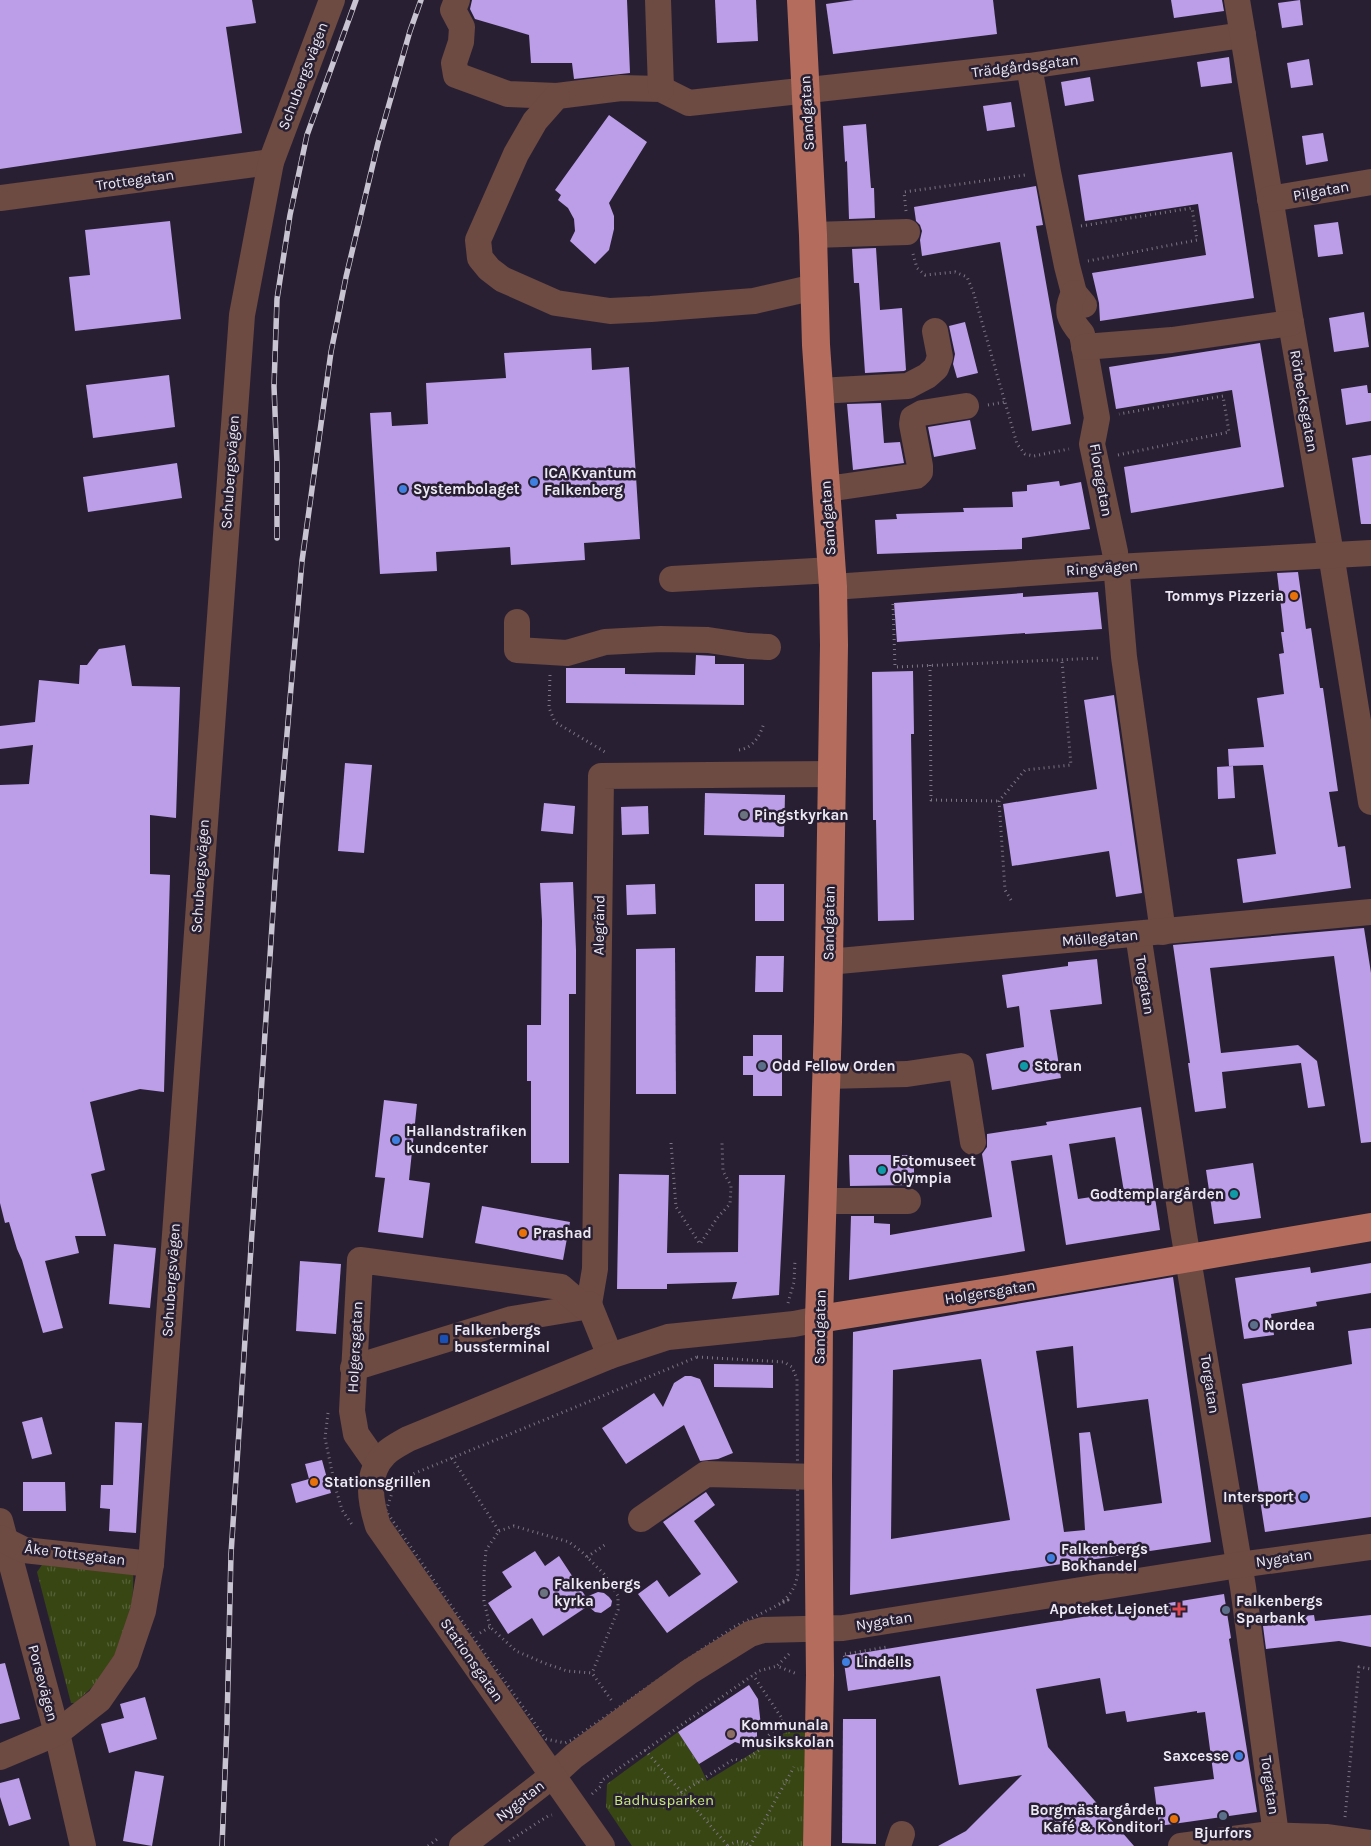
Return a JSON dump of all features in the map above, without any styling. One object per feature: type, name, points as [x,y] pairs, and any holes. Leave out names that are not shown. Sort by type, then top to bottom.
[{"type":"main road","name":"Sandgatan","points":[[802,0],[819,391],[832,578],[833,774],[819,1319],[818,1477],[820,1629],[817,1846]]},
{"type":"main road","name":"Holgersgatan","points":[[819,1319],[1371,1227]]},
{"type":"street","name":"Schubergsvägen","points":[[0,1757],[57,1733],[99,1700],[126,1661],[143,1611],[151,1564],[242,315],[271,162],[332,0]]},
{"type":"street","points":[[457,0],[453,10],[462,27],[461,42],[454,63],[456,75],[508,94],[557,96],[621,88],[661,89],[658,0]]},
{"type":"street","name":"Rörbecksgatan","points":[[1237,0],[1371,802]]},
{"type":"street","name":"Trädgårdsgatan","points":[[661,89],[689,103],[1030,66],[1243,34]]},
{"type":"street","name":"Floragatan","points":[[1030,66],[1048,172],[1074,293],[1069,302],[1069,313],[1083,341],[1097,418],[1095,456],[1115,552],[1124,657]]},
{"type":"street","points":[[557,96],[535,121],[516,154],[478,240],[480,258],[489,270],[502,279],[556,303],[610,311],[754,301],[815,287]]},
{"type":"street","name":"Trottegatan","points":[[0,198],[271,162]]},
{"type":"street","name":"Pilgatan","points":[[1270,199],[1371,182]]},
{"type":"street","points":[[813,235],[908,232]]},
{"type":"street","points":[[1083,341],[1172,340],[1291,322]]},
{"type":"street","points":[[819,391],[908,386],[927,376],[936,368],[940,357],[935,331]]},
{"type":"street","points":[[825,487],[841,487],[916,476],[920,472],[920,466],[912,424],[913,418],[922,413],[966,406]]},
{"type":"street","name":"Ringvägen","points":[[672,579],[832,578],[892,584],[1116,567],[1371,553]]},
{"type":"street","points":[[517,622],[517,650],[567,653],[605,642],[661,639],[708,640],[768,647]]},
{"type":"street","name":"Torgatan","points":[[1124,657],[1150,933],[1188,1259],[1239,1565],[1276,1836]]},
{"type":"street","name":"Alegränd","points":[[586,1306],[595,1269],[601,776],[833,774]]},
{"type":"street","name":"Möllegatan","points":[[828,962],[1371,912]]},
{"type":"street","points":[[826,1076],[907,1074],[961,1066],[974,1142]]},
{"type":"street","points":[[823,1200],[908,1201]]},
{"type":"street","name":"Holgersgatan","points":[[610,1356],[586,1306],[561,1287],[360,1260],[352,1411],[356,1434],[376,1464],[386,1452],[408,1439],[610,1356],[668,1337],[794,1324],[819,1319]]},
{"type":"street","points":[[353,1368],[512,1319],[586,1306]]},
{"type":"street","name":"Stationsgatan","points":[[376,1464],[370,1485],[371,1505],[378,1526],[602,1846]]},
{"type":"street","points":[[641,1519],[706,1474],[818,1477]]},
{"type":"street","name":"Åke Tottsgatan","points":[[2,1533],[24,1550],[151,1564]]},
{"type":"street","name":"Porsevägen","points":[[2,1533],[57,1733],[83,1846]]},
{"type":"street","name":"Nygatan","points":[[462,1846],[552,1776],[574,1756],[681,1678],[750,1634],[763,1630],[843,1628],[1371,1546]]},
{"type":"street","points":[[1181,1846],[1236,1838],[1276,1836],[1371,1843]]},
{"type":"path","points":[[1048,172],[904,192],[908,232],[917,268],[925,275],[955,272],[967,277],[973,291],[1017,444],[1025,454],[1034,456],[1118,455],[1229,432],[1223,396],[1097,418]]},
{"type":"path","points":[[1061,229],[1192,208],[1197,240],[1067,266]]},
{"type":"path","points":[[892,584],[895,667],[1124,657]]},
{"type":"path","points":[[567,653],[550,668],[549,708],[556,722],[606,752]]},
{"type":"path","points":[[1012,900],[1005,890],[999,801],[1025,770],[1071,765],[1062,661]]},
{"type":"path","points":[[930,665],[931,800],[999,801]]},
{"type":"path","points":[[735,750],[744,749],[756,741],[764,723]]},
{"type":"path","points":[[671,1142],[676,1208],[700,1244],[718,1216],[730,1204],[731,1186],[723,1171],[722,1144]]},
{"type":"path","points":[[785,1305],[789,1301],[794,1282],[795,1258]]},
{"type":"path","points":[[538,1729],[472,1637],[386,1511],[396,1481],[697,1356],[784,1362],[792,1368]]},
{"type":"path","points":[[452,1458],[498,1531]]},
{"type":"path","points":[[592,1673],[618,1610],[618,1596],[604,1574],[569,1542],[514,1526],[498,1531],[486,1550],[484,1573],[484,1601],[490,1627],[516,1650],[544,1663],[567,1671],[592,1673],[617,1708]]},
{"type":"path","points":[[587,1557],[606,1544]]},
{"type":"path","points":[[788,1600],[779,1604],[789,1597],[796,1585],[798,1572]]},
{"type":"path","points":[[591,1795],[601,1786],[601,1781],[759,1671],[777,1666],[789,1654]]},
{"type":"path","points":[[777,1666],[798,1674]]},
{"type":"path","points":[[1343,1840],[1359,1667],[1371,1669]]},
{"type":"path","points":[[681,1793],[734,1759],[743,1761],[764,1747],[768,1736],[783,1720],[753,1675]]},
{"type":"path","points":[[645,1750],[728,1846],[742,1841],[750,1846],[795,1764]]},
{"type":"path","points":[[502,1846],[548,1816],[554,1815],[559,1817]]},
{"type":"green space","points":[[44,1562],[133,1571],[130,1611],[118,1650],[105,1673],[75,1703],[71,1703],[37,1572]]},
{"type":"green space","name":"Badhusparken","points":[[807,1719],[803,1846],[632,1846],[606,1807],[607,1784],[678,1732],[699,1764],[707,1781]]},
{"type":"building","points":[[0,0],[252,0],[256,23],[226,27],[242,133],[0,169]]},
{"type":"building","points":[[472,0],[627,0],[630,73],[574,79],[572,63],[531,63],[529,35],[475,19],[470,9]]},
{"type":"building","points":[[715,0],[756,0],[758,41],[717,43]]},
{"type":"building","points":[[854,0],[993,0],[997,34],[833,54],[826,4]]},
{"type":"building","points":[[1171,0],[1222,0],[1224,11],[1174,18]]},
{"type":"building","points":[[1300,0],[1303,25],[1282,28],[1278,3]]},
{"type":"building","points":[[1229,57],[1232,83],[1201,87],[1197,62]]},
{"type":"building","points":[[1309,59],[1313,85],[1291,88],[1287,63]]},
{"type":"building","points":[[1090,77],[1094,101],[1065,106],[1061,82]]},
{"type":"building","points":[[1011,102],[1015,127],[987,131],[983,106]]},
{"type":"building","points":[[609,115],[647,142],[609,203],[614,216],[614,229],[609,250],[595,264],[570,241],[575,231],[574,219],[568,208],[558,200],[561,195],[555,190]]},
{"type":"building","points":[[866,124],[871,188],[874,188],[875,218],[849,219],[847,161],[845,162],[843,126]]},
{"type":"building","points":[[1323,133],[1328,161],[1306,165],[1302,136]]},
{"type":"building","points":[[1232,152],[1254,298],[1100,321],[1099,303],[1092,273],[1206,255],[1198,204],[1085,221],[1078,175]]},
{"type":"building","points":[[1036,186],[1043,225],[1036,226],[1071,424],[1032,431],[1000,242],[922,256],[920,240],[922,231],[916,221],[914,207]]},
{"type":"building","points":[[170,221],[181,319],[75,331],[69,277],[90,275],[85,230]]},
{"type":"building","points":[[1338,222],[1343,254],[1318,257],[1314,225]]},
{"type":"building","points":[[876,248],[880,310],[902,308],[906,370],[904,371],[865,373],[859,283],[854,283],[852,249]]},
{"type":"building","points":[[1364,312],[1369,347],[1334,352],[1329,318]]},
{"type":"building","points":[[965,322],[978,373],[957,378],[953,364],[955,354],[949,326]]},
{"type":"building","points":[[1260,343],[1284,487],[1131,513],[1124,467],[1241,447],[1232,390],[1116,409],[1109,367]]},
{"type":"building","name":"ICA Kvantum Falkenberg","points":[[591,348],[592,370],[629,367],[640,539],[584,543],[585,560],[511,565],[510,547],[436,552],[437,571],[380,574],[370,413],[391,412],[392,426],[428,424],[426,383],[506,378],[504,353]]},
{"type":"building","points":[[169,375],[175,427],[93,438],[86,385]]},
{"type":"building","points":[[1367,385],[1368,393],[1371,393],[1371,421],[1346,425],[1341,389]]},
{"type":"building","points":[[881,403],[884,443],[900,442],[904,463],[853,470],[847,404]]},
{"type":"building","points":[[970,420],[976,449],[934,457],[928,427]]},
{"type":"building","points":[[1371,455],[1371,524],[1361,524],[1352,458]]},
{"type":"building","points":[[177,463],[182,498],[88,512],[83,477]]},
{"type":"building","points":[[1059,481],[1060,486],[1081,482],[1090,529],[1022,538],[1022,549],[877,554],[875,520],[897,519],[896,514],[964,512],[963,508],[1013,507],[1012,492],[1027,491],[1027,485]]},
{"type":"building","points":[[1298,572],[1306,629],[1311,628],[1320,688],[1323,688],[1338,791],[1329,792],[1338,847],[1345,846],[1351,888],[1243,903],[1237,859],[1276,854],[1263,765],[1229,766],[1228,749],[1264,747],[1257,698],[1284,694],[1279,654],[1284,653],[1281,632],[1284,632],[1277,573]]},
{"type":"building","points":[[1098,592],[1102,629],[897,642],[894,603],[1023,593],[1023,597]]},
{"type":"building","points":[[125,645],[132,686],[180,687],[176,818],[150,815],[150,874],[170,875],[164,1092],[140,1089],[90,1102],[105,1170],[91,1174],[106,1236],[75,1236],[79,1253],[45,1261],[63,1328],[43,1333],[22,1260],[9,1222],[5,1223],[0,1203],[0,785],[29,784],[33,745],[0,749],[0,726],[35,722],[39,680],[79,684],[80,665],[87,665],[99,649]]},
{"type":"building","points":[[696,655],[715,656],[715,664],[744,664],[744,705],[566,703],[566,668],[625,668],[625,674],[695,675]]},
{"type":"building","points":[[913,671],[914,734],[911,734],[914,920],[878,921],[876,820],[873,820],[872,672]]},
{"type":"building","points":[[1114,695],[1142,893],[1116,897],[1109,851],[1012,866],[1003,804],[1097,789],[1084,700]]},
{"type":"building","points":[[345,763],[372,765],[364,853],[338,851]]},
{"type":"building","points":[[1233,766],[1235,798],[1218,799],[1217,767]]},
{"type":"building","name":"Pingstkyrkan","points":[[705,793],[785,795],[784,837],[704,835]]},
{"type":"building","points":[[544,803],[575,806],[573,834],[541,831]]},
{"type":"building","points":[[648,806],[649,834],[622,835],[621,807]]},
{"type":"building","points":[[573,882],[576,994],[569,994],[569,1163],[531,1163],[531,1081],[527,1081],[527,1025],[541,1025],[542,921],[540,883]]},
{"type":"building","points":[[655,884],[656,914],[627,915],[626,885]]},
{"type":"building","points":[[755,884],[784,884],[784,921],[755,921]]},
{"type":"building","points":[[1364,928],[1371,973],[1371,1142],[1361,1143],[1334,956],[1210,968],[1221,1053],[1298,1045],[1317,1061],[1325,1106],[1308,1108],[1301,1063],[1222,1072],[1226,1108],[1195,1112],[1173,945]]},
{"type":"building","points":[[675,948],[676,1094],[636,1094],[636,949]]},
{"type":"building","points":[[756,956],[784,956],[783,992],[755,992]]},
{"type":"building","points":[[1097,959],[1102,1004],[1050,1010],[1061,1078],[992,1090],[986,1054],[1024,1047],[1019,1006],[1007,1008],[1002,975],[1068,966],[1068,962]]},
{"type":"building","name":"Odd Fellow Orden","points":[[753,1035],[782,1035],[782,1096],[753,1096],[753,1075],[743,1075],[743,1056],[753,1056]]},
{"type":"building","name":"Hallandstrafiken kundcenter","points":[[384,1100],[417,1104],[409,1180],[430,1183],[423,1238],[378,1232],[385,1178],[375,1177]]},
{"type":"building","points":[[1141,1107],[1160,1230],[1066,1245],[1052,1155],[1011,1161],[1025,1251],[849,1280],[851,1216],[874,1216],[874,1223],[890,1224],[890,1235],[992,1217],[982,1154],[987,1147],[987,1134],[1047,1125],[1046,1122]],"holes":[[[1115,1137],[1124,1192],[1078,1199],[1069,1144]]]},
{"type":"building","name":"Fotomuseet Olympia","points":[[849,1155],[914,1155],[914,1185],[850,1186]]},
{"type":"building","name":"Godtemplargården","points":[[1253,1163],[1261,1218],[1214,1224],[1206,1170]]},
{"type":"building","points":[[619,1174],[669,1175],[667,1253],[738,1252],[739,1175],[785,1175],[779,1295],[732,1299],[737,1282],[667,1284],[667,1289],[617,1289]]},
{"type":"building","name":"Prashad","points":[[482,1206],[570,1222],[563,1260],[475,1243]]},
{"type":"building","points":[[114,1244],[156,1248],[150,1308],[109,1304]]},
{"type":"building","points":[[300,1261],[341,1264],[336,1334],[296,1331]]},
{"type":"building","points":[[1371,1263],[1371,1293],[1316,1302],[1317,1306],[1271,1314],[1274,1335],[1244,1339],[1235,1278],[1310,1267],[1311,1273]]},
{"type":"building","points":[[1173,1277],[1211,1542],[850,1595],[853,1332]],"holes":[[[1073,1346],[1077,1408],[1148,1399],[1162,1503],[1104,1511],[1090,1432],[1079,1433],[1085,1530],[1064,1532],[1036,1351]],[[981,1359],[1010,1520],[891,1539],[893,1370]]]},
{"type":"building","points":[[1371,1328],[1371,1517],[1265,1532],[1242,1384],[1352,1364],[1348,1331]]},
{"type":"building","points":[[714,1364],[773,1365],[773,1388],[714,1387]]},
{"type":"building","points":[[685,1376],[700,1379],[733,1453],[718,1459],[700,1461],[684,1425],[626,1464],[602,1428],[654,1393],[663,1407],[674,1383]]},
{"type":"building","points":[[42,1417],[52,1454],[32,1459],[22,1422]]},
{"type":"building","points":[[115,1422],[142,1423],[136,1533],[109,1531],[110,1509],[100,1508],[101,1485],[113,1485]]},
{"type":"building","name":"Stationsgrillen","points":[[322,1460],[331,1493],[296,1503],[291,1484],[309,1479],[305,1464]]},
{"type":"building","points":[[23,1482],[65,1482],[66,1511],[23,1511]]},
{"type":"building","points":[[706,1492],[715,1505],[694,1521],[738,1582],[667,1633],[638,1594],[657,1580],[669,1597],[701,1574],[663,1522]]},
{"type":"building","name":"Falkenbergs kyrka","points":[[535,1551],[545,1566],[559,1556],[586,1597],[598,1592],[604,1593],[612,1601],[611,1606],[601,1613],[595,1612],[588,1606],[543,1636],[532,1618],[508,1634],[488,1603],[512,1587],[502,1572]]},
{"type":"building","points":[[1224,1594],[1231,1638],[1229,1639],[1257,1812],[1159,1826],[1154,1787],[1214,1779],[1205,1712],[1197,1713],[1197,1711],[1127,1722],[1125,1711],[1106,1714],[1100,1678],[1036,1689],[1048,1747],[1134,1846],[938,1846],[966,1831],[1022,1775],[959,1785],[940,1676],[848,1691],[843,1656]]},
{"type":"building","points":[[1314,1615],[1315,1621],[1371,1615],[1371,1647],[1339,1641],[1266,1649],[1263,1626],[1294,1623],[1294,1617]]},
{"type":"building","points":[[5,1663],[20,1719],[0,1724],[0,1664]]},
{"type":"building","points":[[749,1685],[758,1699],[761,1726],[757,1728],[757,1739],[747,1746],[735,1742],[699,1764],[678,1732]]},
{"type":"building","points":[[145,1697],[157,1739],[109,1753],[101,1724],[124,1718],[120,1704]]},
{"type":"building","points":[[843,1719],[876,1719],[876,1844],[842,1843]]},
{"type":"building","points":[[135,1771],[164,1776],[152,1846],[123,1841]]},
{"type":"building","points":[[19,1778],[31,1819],[9,1826],[0,1797],[0,1783]]},
{"type":"railway","points":[[277,538],[274,386],[277,299],[290,215],[307,135],[356,0]]},
{"type":"railway","points":[[222,1846],[231,1554],[277,849],[302,561],[331,352],[346,277],[378,143],[410,31],[421,0]]},
{"type":"place","name":"ICA Kvantum Falkenberg","points":[[534,482]]},
{"type":"place","name":"Systembolaget","points":[[403,489]]},
{"type":"place","name":"Tommys Pizzeria","points":[[1294,596]]},
{"type":"place","name":"Pingstkyrkan","points":[[744,815]]},
{"type":"place","name":"Odd Fellow Orden","points":[[762,1066]]},
{"type":"place","name":"Storan","points":[[1024,1066]]},
{"type":"place","name":"Hallandstrafiken kundcenter","points":[[396,1140]]},
{"type":"place","name":"Fotomuseet Olympia","points":[[882,1170]]},
{"type":"place","name":"Godtemplargården","points":[[1234,1194]]},
{"type":"place","name":"Prashad","points":[[523,1233]]},
{"type":"place","name":"Nordea","points":[[1254,1325]]},
{"type":"place","name":"Falkenbergs bussterminal","points":[[444,1339]]},
{"type":"place","name":"Stationsgrillen","points":[[314,1482]]},
{"type":"place","name":"Intersport","points":[[1304,1497]]},
{"type":"place","name":"Falkenbergs Bokhandel","points":[[1051,1558]]},
{"type":"place","name":"Falkenbergs kyrka","points":[[544,1593]]},
{"type":"place","name":"Apoteket Lejonet","points":[[1179,1609]]},
{"type":"place","name":"Falkenbergs Sparbank","points":[[1226,1610]]},
{"type":"place","name":"Lindells","points":[[846,1662]]},
{"type":"place","name":"Kommunala musikskolan","points":[[731,1734]]},
{"type":"place","name":"Saxcesse","points":[[1239,1756]]},
{"type":"place","name":"Bjurfors","points":[[1223,1816]]},
{"type":"place","name":"Borgmästargården Kafé & Konditori","points":[[1174,1819]]}]
